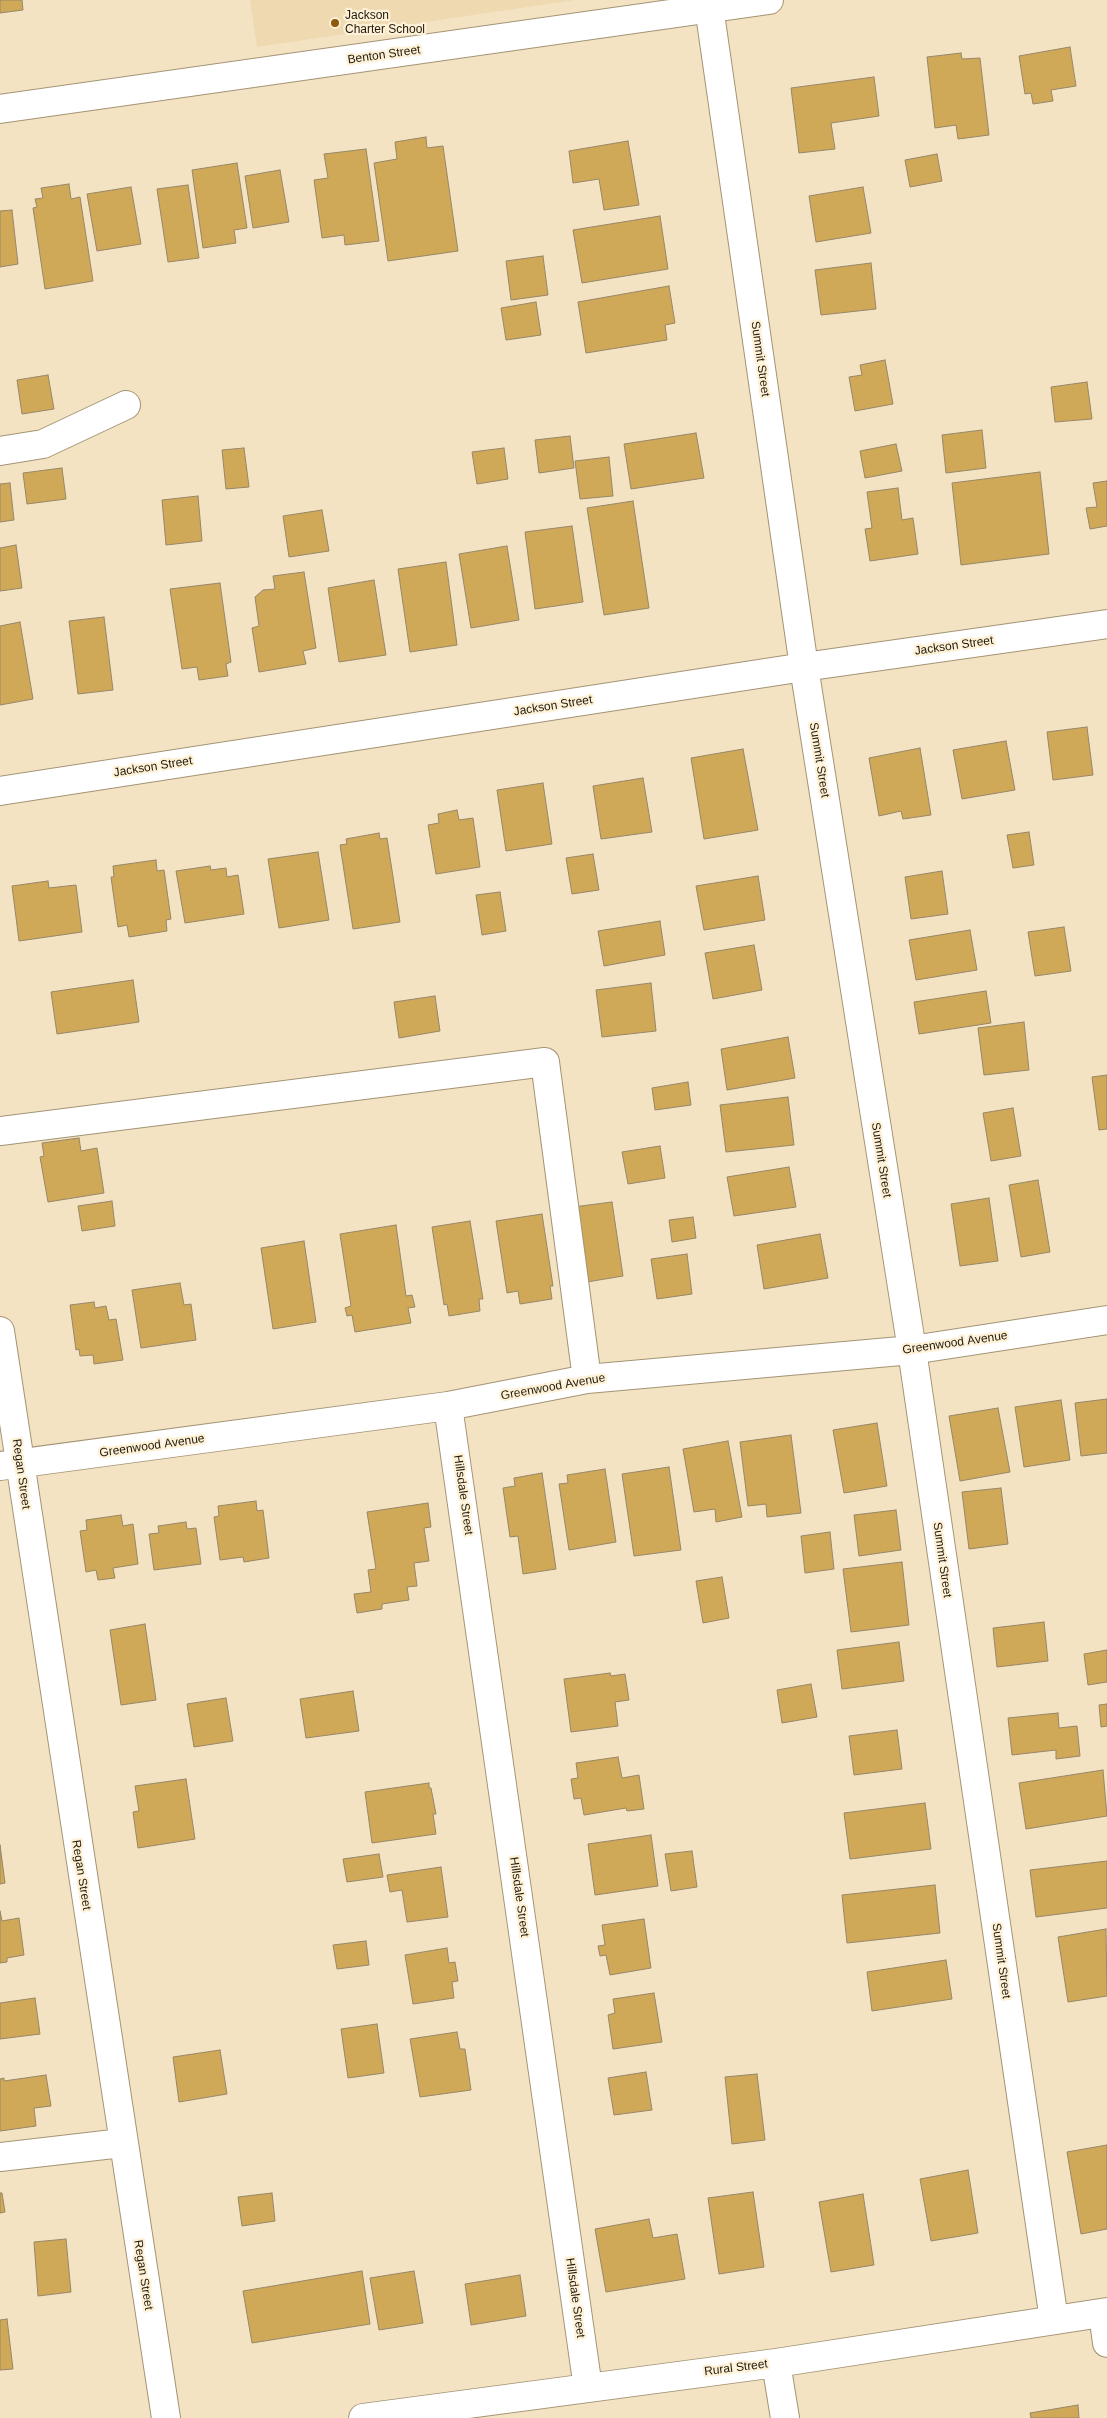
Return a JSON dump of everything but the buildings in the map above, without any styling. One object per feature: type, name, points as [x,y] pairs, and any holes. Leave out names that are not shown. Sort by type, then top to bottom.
[{"type":"street","name":"Benton Street","points":[[0,109],[708,4],[769,0]]},
{"type":"street","name":"Summit Street","points":[[708,4],[804,667],[912,1350],[1054,2320]]},
{"type":"street","points":[[0,451],[43,444],[126,404]]},
{"type":"street","name":"Jackson Street","points":[[0,791],[804,667],[1107,624]]},
{"type":"street","points":[[0,1131],[545,1062],[587,1379]]},
{"type":"street","name":"Greenwood Avenue","points":[[10,1465],[448,1406],[587,1379],[912,1350],[1107,1320]]},
{"type":"street","name":"Regan Street","points":[[0,1331],[10,1465],[166,2418]]},
{"type":"street","name":"Hillsdale Street","points":[[448,1406],[588,2388]]},
{"type":"street","points":[[0,2157],[122,2142]]},
{"type":"street","points":[[1105,2312],[1107,2343]]},
{"type":"street","name":"Rural Street","points":[[363,2418],[776,2363],[1105,2312]]},
{"type":"street","points":[[776,2363],[785,2418]]},
{"type":"shaded area","name":"Jackson Charter School","points":[[250,0],[575,0],[257,47]]},
{"type":"place","name":"Jackson Charter School","points":[[335,23]]}]
